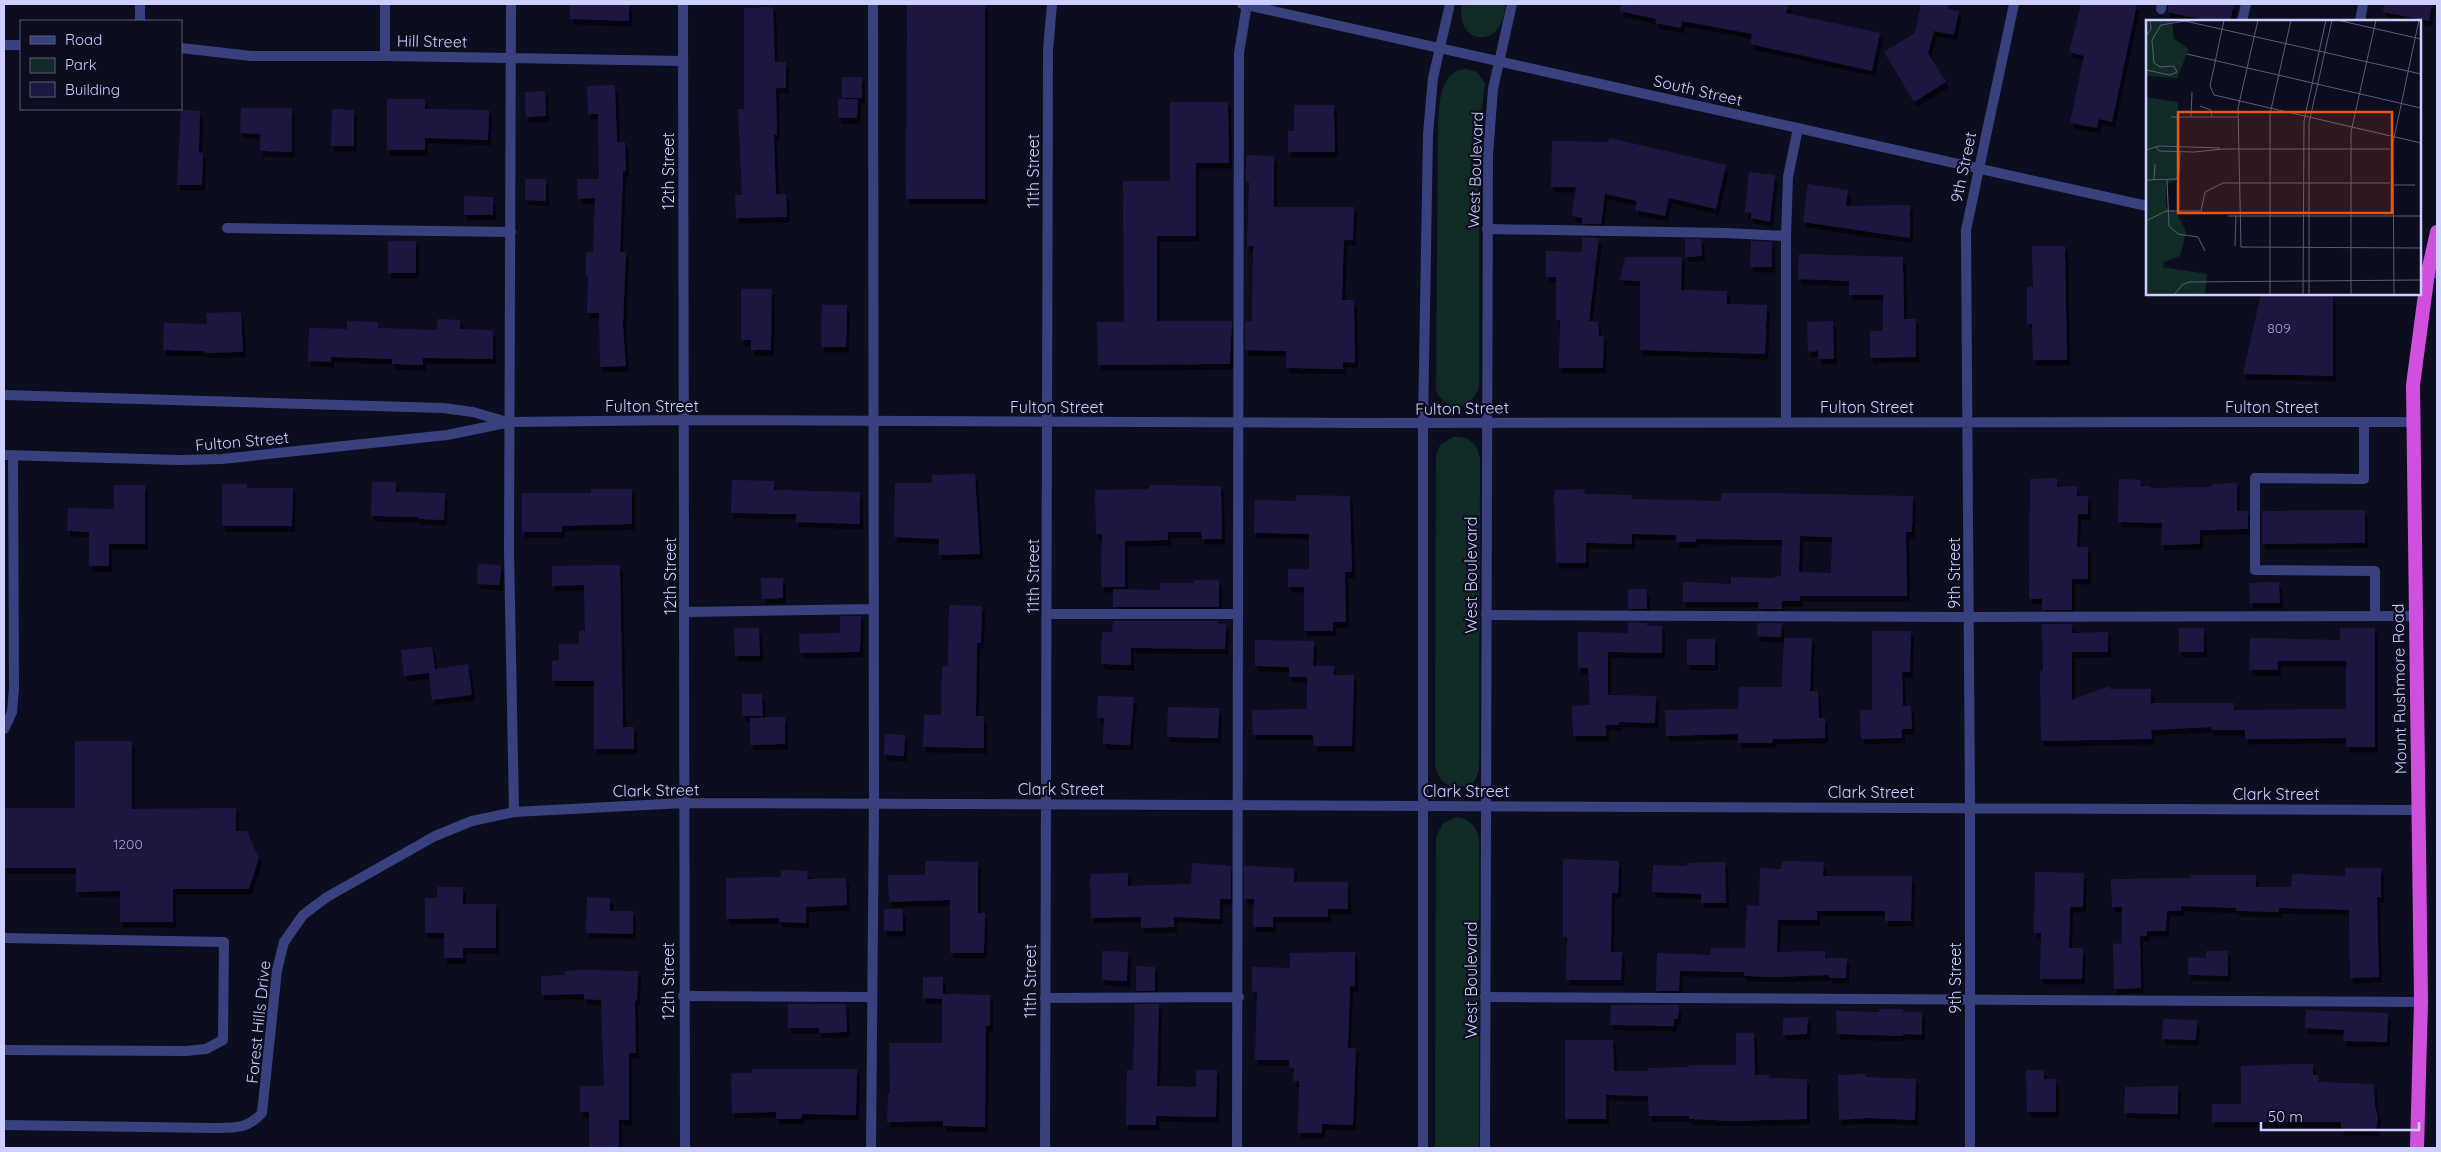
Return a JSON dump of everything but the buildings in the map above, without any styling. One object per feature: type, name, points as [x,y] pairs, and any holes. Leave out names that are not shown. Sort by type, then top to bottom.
[{"type":"highway","name":"Mount Rushmore Road","points":[[2417,1148],[2421,1002],[2413,422],[2418,341],[2428,272],[2437,232]]},
{"type":"street","points":[[140,4],[140,20]]},
{"type":"street","points":[[385,56],[386,4]]},
{"type":"street","points":[[511,4],[511,422],[509,551],[514,812]]},
{"type":"street","name":"12th Street","points":[[683,4],[685,420],[683,996],[685,1148]]},
{"type":"street","points":[[871,1148],[874,805],[873,4]]},
{"type":"street","name":"11th Street","points":[[1045,1148],[1048,614],[1048,50],[1052,4]]},
{"type":"street","points":[[1237,1148],[1239,997],[1239,53],[1245,4]]},
{"type":"street","name":"South Street","points":[[1245,4],[1439,49],[1499,60],[2146,206]]},
{"type":"street","points":[[1423,1148],[1423,423],[1428,134],[1432,90],[1439,49],[1450,4]]},
{"type":"street","name":"West Boulevard","points":[[1485,1148],[1486,422],[1490,120],[1499,60],[1512,4]]},
{"type":"street","name":"9th Street","points":[[1970,1148],[1971,1000],[1966,230],[1977,168],[2014,4]]},
{"type":"street","points":[[2242,20],[2246,4]]},
{"type":"street","points":[[2360,20],[2363,4]]},
{"type":"street","points":[[4,45],[20,45]]},
{"type":"street","name":"Hill Street","points":[[182,48],[252,56],[385,56],[683,61]]},
{"type":"street","points":[[1786,422],[1786,236],[1788,177],[1798,128]]},
{"type":"street","points":[[227,228],[511,232]]},
{"type":"street","points":[[1488,229],[1726,233],[1786,236]]},
{"type":"street","name":"Fulton Street","points":[[4,395],[443,408],[473,412],[511,422]]},
{"type":"street","name":"Fulton Street","points":[[9,455],[170,460],[222,459],[446,435],[511,422],[685,420],[873,423],[1048,421],[1423,423],[2413,422]]},
{"type":"street","points":[[2364,422],[2364,479],[2255,478],[2255,570],[2375,571],[2374,616]]},
{"type":"street","points":[[4,729],[12,712],[14,688],[9,455]]},
{"type":"street","points":[[685,612],[874,609]]},
{"type":"street","points":[[1048,614],[1238,614]]},
{"type":"street","points":[[1486,615],[2416,616]]},
{"type":"street","name":"Clark Street","points":[[514,812],[684,803],[2418,810]]},
{"type":"street","name":"Forest Hills Drive","points":[[4,1124],[234,1128],[253,1124],[262,1114],[277,970],[284,942],[302,915],[360,877],[435,836],[472,821],[514,812]]},
{"type":"street","points":[[4,938],[224,942],[223,1040],[206,1049],[186,1051],[4,1050]]},
{"type":"street","points":[[683,996],[872,997]]},
{"type":"street","points":[[1045,998],[1239,997]]},
{"type":"street","points":[[1486,997],[2421,1002]]},
{"type":"green space","points":[[1462,4],[1506,4],[1502,21],[1496,31],[1489,36],[1482,37],[1474,36],[1463,25],[1461,16]]},
{"type":"green space","points":[[1467,69],[1477,72],[1485,83],[1479,131],[1479,388],[1470,401],[1458,407],[1446,403],[1436,390],[1438,127],[1440,99],[1446,82],[1451,75]]},
{"type":"green space","points":[[1453,437],[1468,439],[1475,445],[1480,459],[1479,771],[1474,782],[1468,786],[1461,787],[1455,787],[1444,782],[1435,764],[1436,456],[1440,445]]},
{"type":"green space","points":[[1457,817],[1472,824],[1477,831],[1479,839],[1479,1148],[1435,1148],[1436,837],[1443,823]]}]
